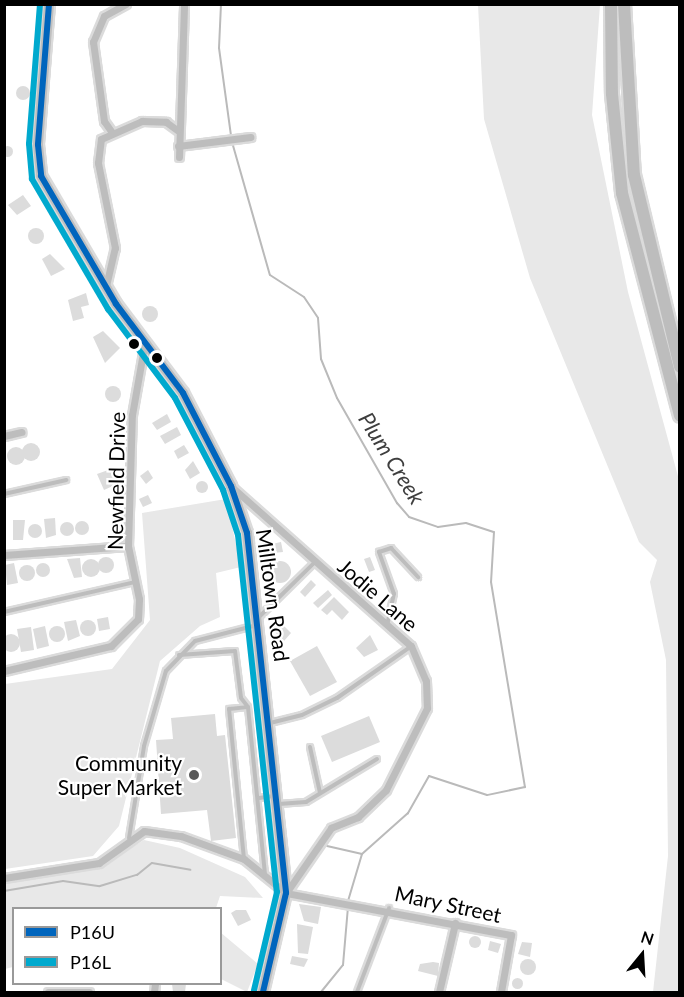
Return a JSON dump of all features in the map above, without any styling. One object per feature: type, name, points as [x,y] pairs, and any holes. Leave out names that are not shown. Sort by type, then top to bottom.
[{"type":"highway","points":[[611,4],[612,94],[622,194],[680,416]]},
{"type":"highway","points":[[624,4],[634,175],[680,367]]},
{"type":"street","name":"Milltown Road","points":[[49,4],[38,164],[63,218],[105,286],[183,393],[231,486],[247,533],[259,621],[286,893],[263,993]]},
{"type":"street","points":[[111,131],[104,121],[93,42],[104,16],[126,4]]},
{"type":"street","points":[[179,157],[177,130],[184,4]]},
{"type":"street","points":[[105,286],[116,248],[97,150],[111,131],[142,121],[166,122],[177,130]]},
{"type":"street","points":[[178,146],[250,138]]},
{"type":"street","name":"Newfield Drive","points":[[4,671],[111,646],[138,619],[136,582],[128,546],[132,415],[145,341]]},
{"type":"street","points":[[4,436],[22,432]]},
{"type":"street","name":"Jodie Lane","points":[[231,486],[411,646],[426,681],[427,708],[376,803],[331,828],[286,893]]},
{"type":"street","points":[[4,555],[128,546]]},
{"type":"street","points":[[4,878],[99,863],[129,838],[144,831],[181,836],[244,859],[286,893]]},
{"type":"street","name":"Mary Street","points":[[286,893],[354,902],[512,935],[501,993]]},
{"type":"street","points":[[439,993],[455,922]]},
{"type":"street","points":[[48,993],[89,993]]},
{"type":"lane","points":[[4,494],[66,480]]},
{"type":"lane","points":[[387,626],[394,594],[380,552],[391,548],[418,577]]},
{"type":"lane","points":[[129,838],[158,690],[179,655],[206,637],[259,621],[315,562]]},
{"type":"lane","points":[[4,612],[136,582]]},
{"type":"lane","points":[[270,723],[337,698],[411,646]]},
{"type":"lane","points":[[179,655],[235,651],[241,698],[248,707],[259,798],[265,876]]},
{"type":"lane","points":[[244,859],[229,708],[248,707]]},
{"type":"lane","points":[[310,747],[320,793]]},
{"type":"lane","points":[[259,798],[306,802],[377,759]]},
{"type":"lane","points":[[357,993],[389,909]]},
{"type":"shaded area","points":[[478,5],[600,5],[592,115],[628,292],[679,480],[679,992],[653,992],[668,856],[666,660],[650,582],[657,560],[639,542],[530,278],[484,119]]},
{"type":"shaded area","points":[[226,499],[241,567],[216,573],[220,617],[200,626],[160,661],[119,826],[93,856],[5,869],[5,684],[112,669],[150,620],[142,513]]},
{"type":"shaded area","points":[[144,840],[180,848],[245,877],[263,898],[220,896],[216,907],[12,907],[12,967],[5,969],[5,883],[94,870]]},
{"type":"shaded area","points":[[222,934],[258,964],[247,992],[222,980]]},
{"type":"building","points":[[20,86],[26,86],[30,93],[26,100],[20,100],[16,96],[16,90]]},
{"type":"building","points":[[7,146],[11,147],[11,155],[7,156],[3,155],[2,151],[3,147]]},
{"type":"building","points":[[23,195],[31,206],[17,215],[8,205]]},
{"type":"building","points":[[36,228],[42,230],[44,236],[42,242],[36,244],[30,242],[28,236],[30,230]]},
{"type":"building","points":[[50,254],[65,269],[51,276],[42,259]]},
{"type":"building","points":[[86,293],[89,305],[81,307],[84,318],[73,321],[68,300]]},
{"type":"building","points":[[150,306],[158,314],[150,322],[142,314]]},
{"type":"building","points":[[103,331],[120,348],[105,363],[93,337]]},
{"type":"building","points":[[113,386],[119,388],[121,394],[119,400],[113,402],[107,400],[105,394],[107,388]]},
{"type":"building","points":[[167,414],[171,422],[157,430],[152,423]]},
{"type":"building","points":[[177,427],[181,435],[165,444],[160,436]]},
{"type":"building","points":[[31,443],[37,446],[40,452],[37,458],[31,461],[25,458],[22,452],[25,446]]},
{"type":"building","points":[[184,445],[189,453],[178,459],[174,451]]},
{"type":"building","points":[[12,447],[20,447],[25,452],[23,463],[12,465],[7,460],[7,452]]},
{"type":"building","points":[[193,461],[200,473],[190,479],[185,470]]},
{"type":"building","points":[[111,469],[117,484],[104,490],[97,474]]},
{"type":"building","points":[[148,470],[153,478],[146,484],[140,476]]},
{"type":"building","points":[[204,481],[207,482],[207,492],[200,493],[197,492],[196,485],[197,482]]},
{"type":"building","points":[[148,495],[152,503],[143,507],[139,499]]},
{"type":"building","points":[[55,518],[56,535],[46,538],[44,519]]},
{"type":"building","points":[[13,520],[25,520],[23,540],[13,540]]},
{"type":"building","points":[[79,521],[85,521],[89,528],[85,535],[79,535],[75,531],[75,525]]},
{"type":"building","points":[[64,522],[70,522],[74,529],[70,536],[64,536],[60,532],[60,526]]},
{"type":"building","points":[[32,524],[38,524],[42,531],[38,538],[32,538],[28,534],[28,528]]},
{"type":"building","points":[[281,542],[283,552],[273,553],[272,544]]},
{"type":"building","points":[[106,557],[114,565],[106,573],[98,565]]},
{"type":"building","points":[[370,557],[375,570],[369,572],[364,559]]},
{"type":"building","points":[[80,558],[82,577],[74,578],[67,559]]},
{"type":"building","points":[[91,559],[97,562],[100,568],[97,574],[91,577],[85,574],[82,568],[85,562]]},
{"type":"building","points":[[280,561],[288,564],[291,572],[288,580],[280,583],[272,580],[269,572],[272,564]]},
{"type":"building","points":[[14,563],[18,583],[7,585],[5,565]]},
{"type":"building","points":[[40,563],[46,563],[50,570],[46,577],[40,577],[36,573],[36,567]]},
{"type":"building","points":[[24,565],[30,565],[35,573],[33,579],[24,581],[19,576],[19,570]]},
{"type":"building","points":[[311,580],[316,585],[305,597],[300,592]]},
{"type":"building","points":[[328,590],[332,595],[318,608],[313,603]]},
{"type":"building","points":[[334,597],[349,612],[342,620],[332,610],[327,615],[321,610]]},
{"type":"building","points":[[108,617],[110,629],[99,631],[97,619]]},
{"type":"building","points":[[76,620],[80,636],[68,641],[64,622]]},
{"type":"building","points":[[88,620],[96,628],[88,636],[80,628]]},
{"type":"building","points":[[281,623],[291,633],[284,641],[274,631]]},
{"type":"building","points":[[45,626],[49,646],[37,649],[33,629]]},
{"type":"building","points":[[54,626],[60,626],[65,634],[63,640],[54,642],[49,637],[49,631]]},
{"type":"building","points":[[31,627],[34,650],[21,652],[17,629]]},
{"type":"building","points":[[11,634],[17,637],[20,643],[17,649],[11,652],[5,649],[2,643],[5,637]]},
{"type":"building","points":[[370,635],[378,650],[364,657],[356,648]]},
{"type":"building","points":[[317,646],[337,682],[310,696],[290,661]]},
{"type":"building","name":"Community Super Market","points":[[215,714],[217,736],[225,735],[236,838],[211,841],[207,810],[161,814],[156,740],[173,739],[171,718]]},
{"type":"building","points":[[369,716],[380,742],[332,762],[321,736]]},
{"type":"building","points":[[299,904],[321,907],[318,924],[304,921]]},
{"type":"building","points":[[236,910],[246,910],[251,920],[238,926],[231,913]]},
{"type":"building","points":[[297,924],[313,927],[308,954],[298,953]]},
{"type":"building","points":[[477,936],[481,942],[477,948],[473,948],[469,940]]},
{"type":"building","points":[[490,941],[501,944],[498,953],[488,950]]},
{"type":"building","points":[[522,942],[532,943],[530,957],[518,954]]},
{"type":"building","points":[[292,956],[308,959],[304,967],[290,964]]},
{"type":"building","points":[[528,959],[534,961],[536,967],[534,973],[528,975],[522,973],[520,967],[522,961]]},
{"type":"building","points":[[439,963],[438,976],[418,971],[420,964]]},
{"type":"building","points":[[517,978],[521,979],[521,987],[517,988],[513,987],[512,983],[513,979]]},
{"type":"building","points":[[172,985],[186,985],[185,992],[173,992]]},
{"type":"waterway","name":"Plum Creek","points":[[221,4],[219,48],[231,136]]},
{"type":"waterway","name":"Plum Creek","points":[[232,142],[270,275],[304,297],[318,318],[321,359],[337,398],[397,503],[409,517],[438,527],[466,523],[494,532],[491,582],[525,787],[487,795],[429,776],[408,813],[362,854],[348,901]]},
{"type":"waterway","points":[[327,846],[362,854]]},
{"type":"waterway","points":[[4,891],[63,881],[100,886],[137,875],[152,863],[190,870]]},
{"type":"waterway","name":"Plum Creek","points":[[321,992],[343,965],[348,907]]},
{"type":"transit line","name":"P16L","points":[[40,4],[29,144],[32,179],[108,309],[175,398],[223,490],[238,535],[277,892],[254,990]]},
{"type":"transit line","name":"P16U","points":[[49,4],[38,145],[41,176],[116,304],[183,393],[231,486],[247,533],[286,893],[263,992]]},
{"type":"place","name":"Community Super Market","points":[[194,775]]}]
